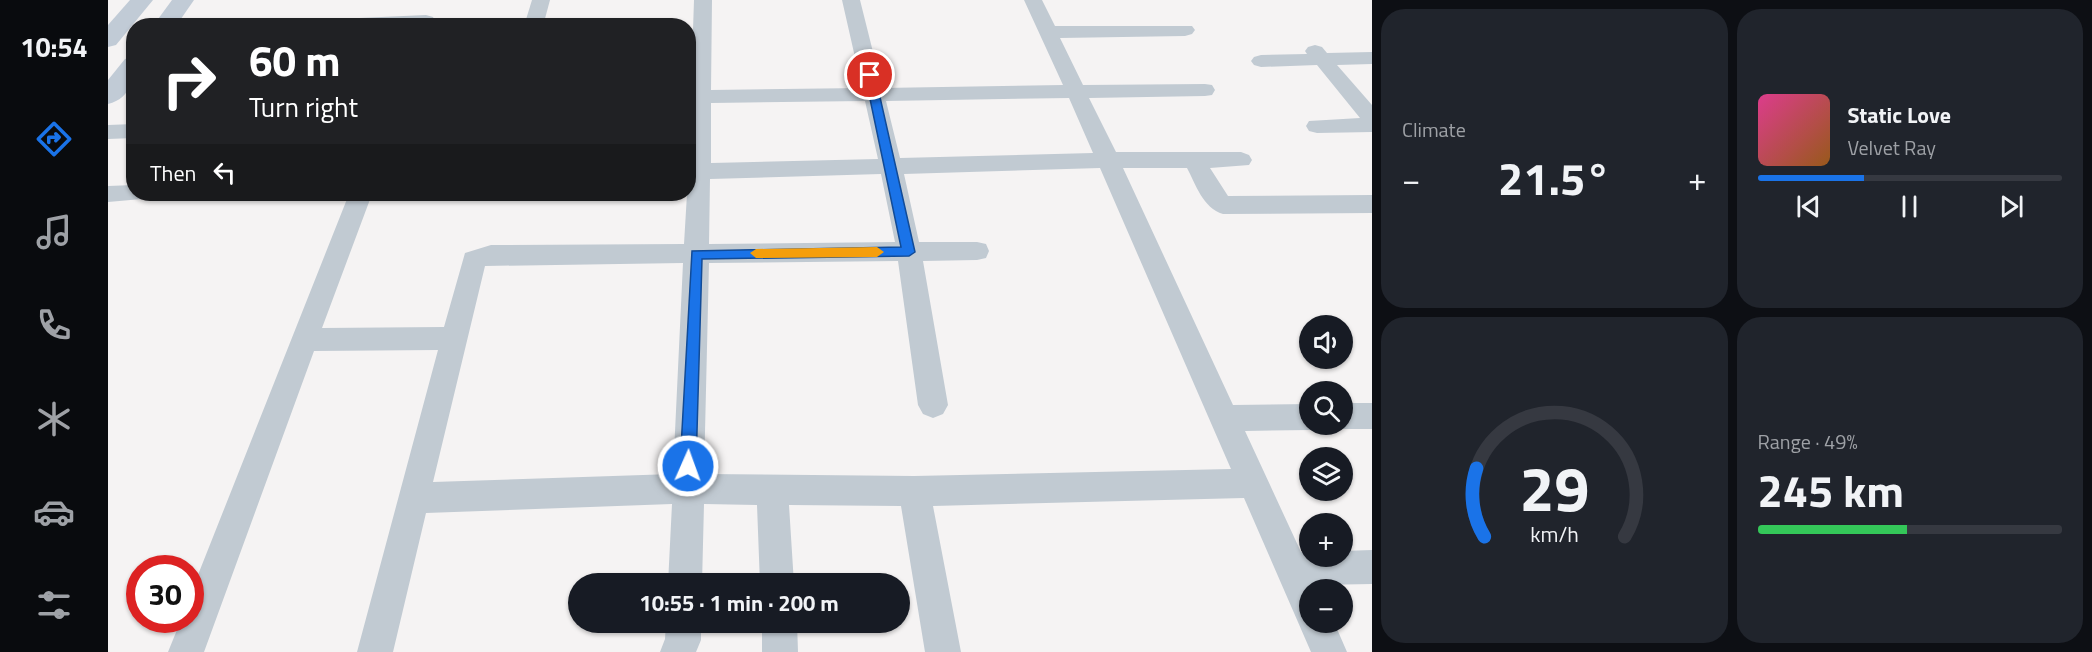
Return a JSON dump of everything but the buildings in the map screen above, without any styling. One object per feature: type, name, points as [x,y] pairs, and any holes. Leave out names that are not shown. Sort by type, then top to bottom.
[{"type":"street","points":[[127,18],[142,0]]},
{"type":"street","points":[[170,18],[183,0]]},
{"type":"street","points":[[428,18],[435,0]]},
{"type":"street","points":[[536,18],[542,0]]},
{"type":"street","points":[[696,75],[703,0]]},
{"type":"street","points":[[851,0],[875,94],[909,252],[933,405]]},
{"type":"street","points":[[1033,0],[1108,160],[1299,585]]},
{"type":"street","points":[[108,40],[126,19]]},
{"type":"street","points":[[1048,32],[1185,30]]},
{"type":"street","points":[[1316,53],[1372,119]]},
{"type":"street","points":[[1261,61],[1316,53],[1372,58]]},
{"type":"street","points":[[696,97],[1205,90]]},
{"type":"street","points":[[1317,126],[1372,125]]},
{"type":"street","points":[[108,132],[126,131]]},
{"type":"street","points":[[696,172],[1108,160],[1241,160]]},
{"type":"street","points":[[1194,160],[1216,199],[1224,205],[1372,204]]},
{"type":"street","points":[[108,194],[126,193]]},
{"type":"street","points":[[186,652],[357,201]]},
{"type":"street","points":[[685,573],[696,254],[695,201]]},
{"type":"street","points":[[375,652],[474,260],[480,256],[977,251]]},
{"type":"street","points":[[305,340],[455,338]]},
{"type":"street","points":[[1353,416],[1372,416]]},
{"type":"street","points":[[1224,418],[1299,417]]},
{"type":"street","points":[[414,498],[687,489],[914,491],[1253,483]]},
{"type":"street","points":[[772,490],[776,573]]},
{"type":"street","points":[[914,491],[943,652]]},
{"type":"street","points":[[1292,569],[1372,567]]},
{"type":"street","points":[[678,652],[683,633]]},
{"type":"street","points":[[779,633],[780,652]]},
{"type":"street","points":[[1321,633],[1329,652]]},
{"type":"slow traffic","points":[[756,253],[877,252]]},
{"type":"route","points":[[688,466],[696,254],[909,252],[870,75]]}]
